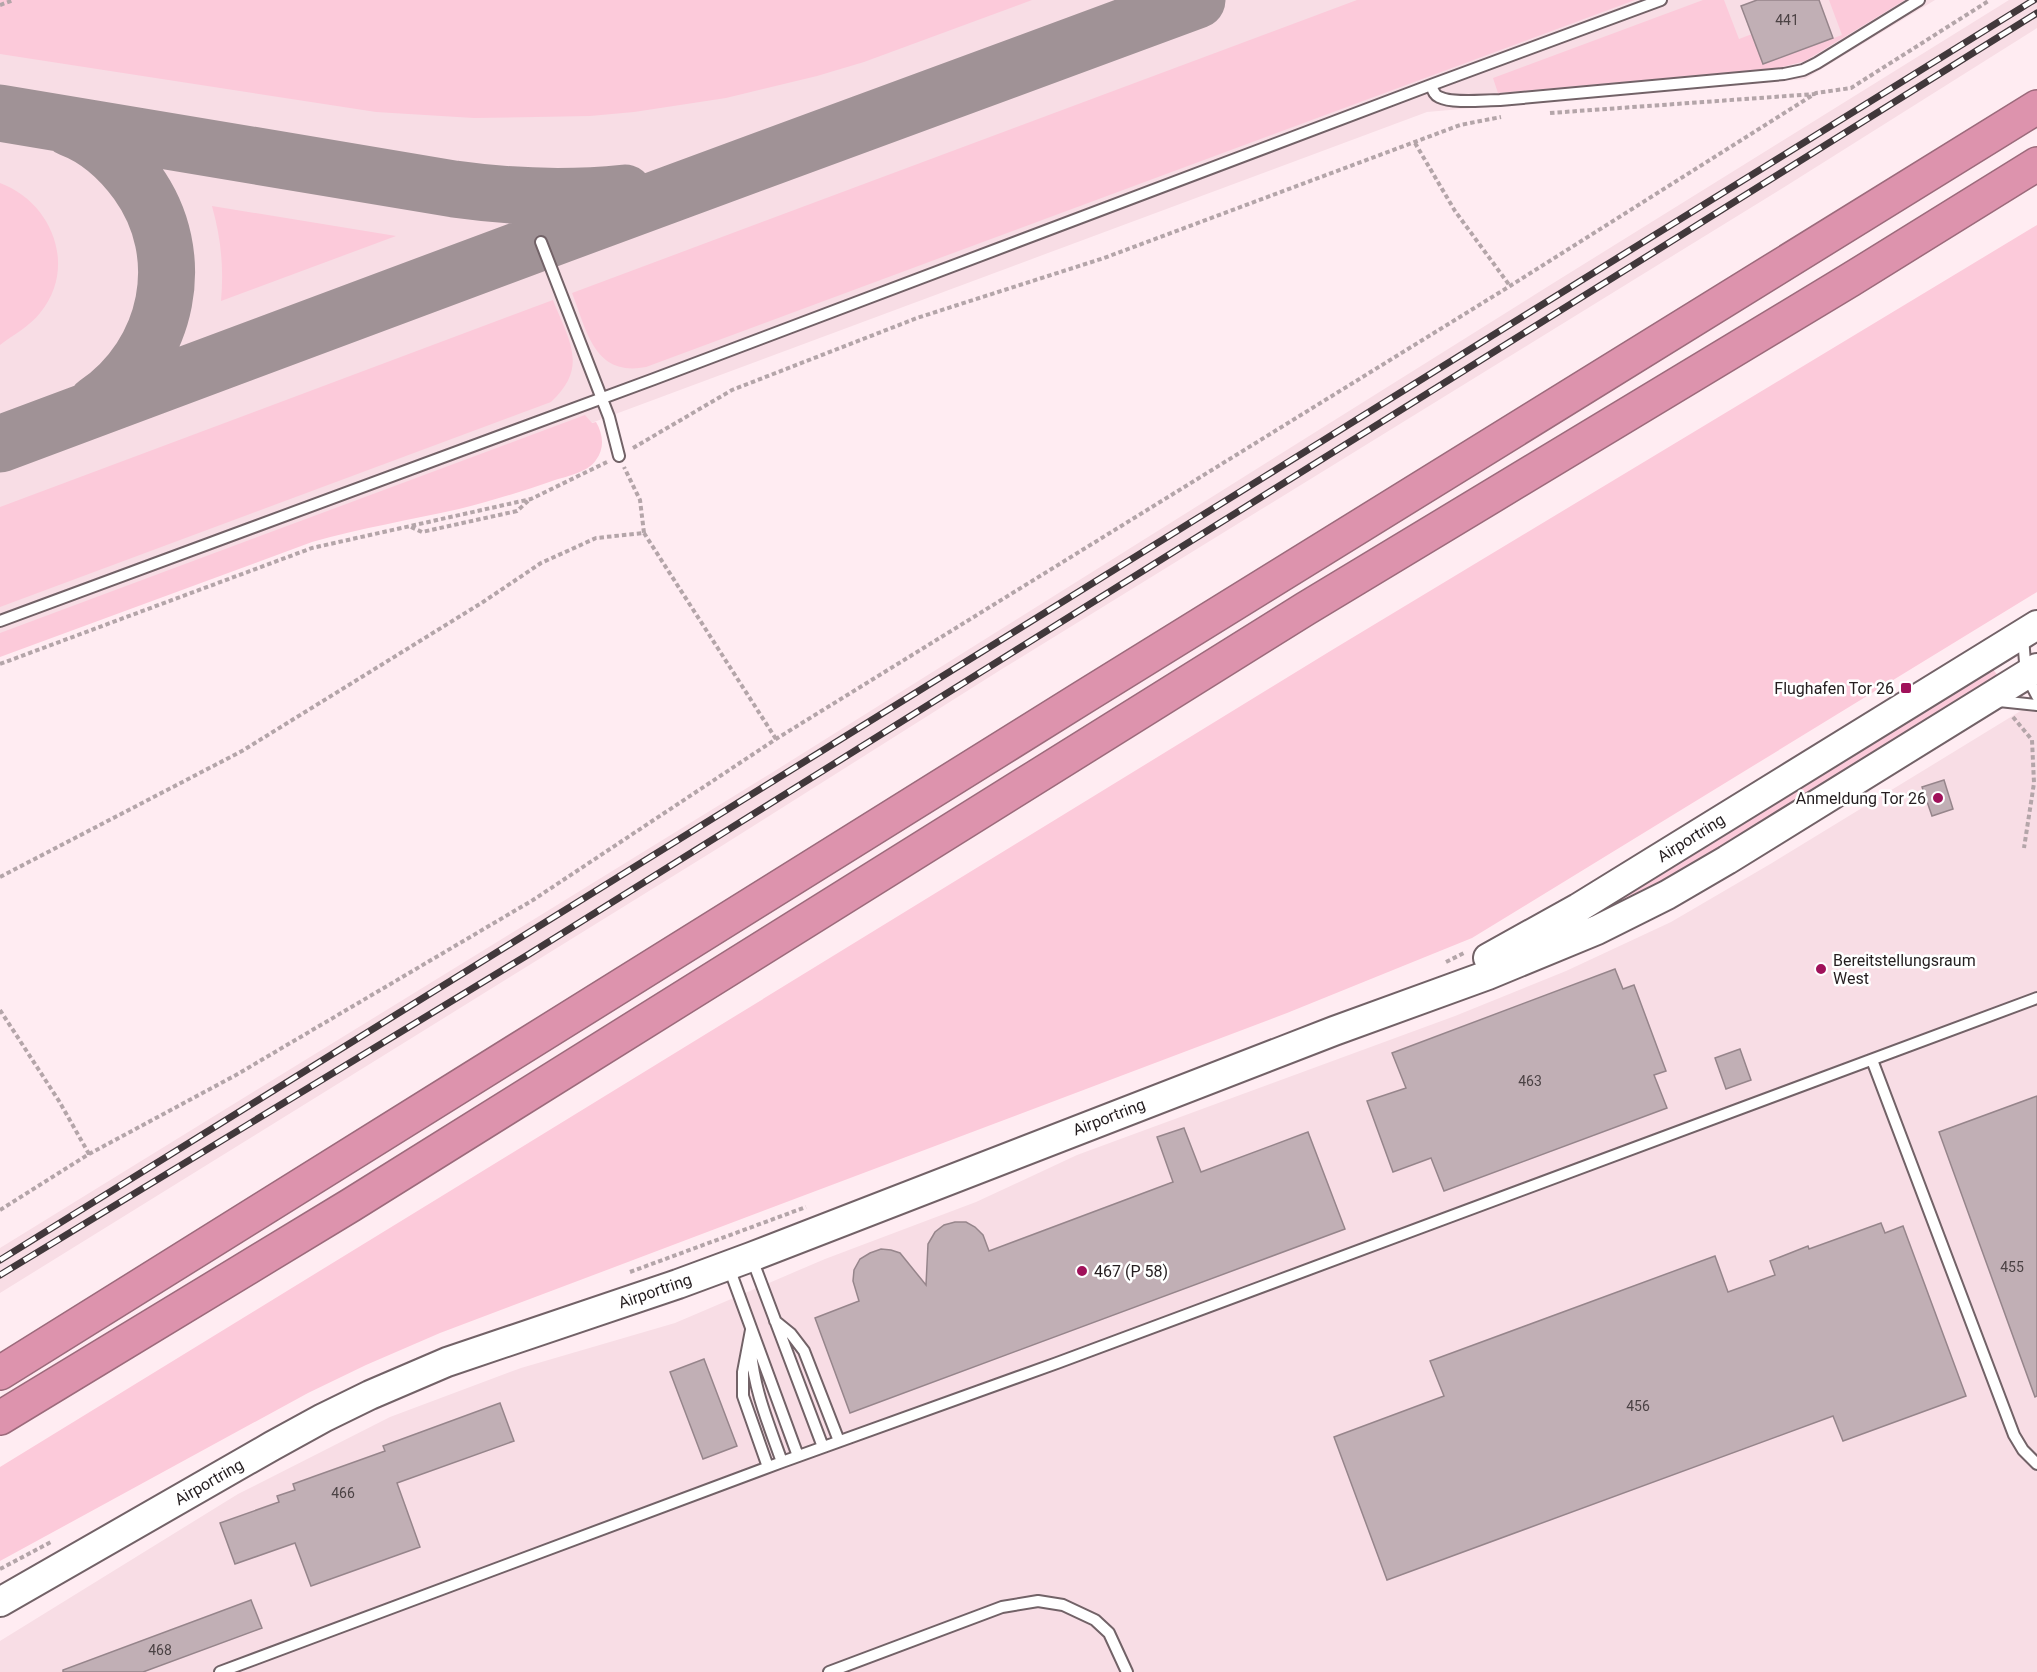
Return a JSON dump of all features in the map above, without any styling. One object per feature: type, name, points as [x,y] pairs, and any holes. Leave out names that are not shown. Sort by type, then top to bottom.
[{"type":"highway","points":[[0,1373],[1072,704],[2037,107]]},
{"type":"highway","points":[[0,1418],[351,1205],[1305,609],[1850,280],[2037,164]]},
{"type":"street","name":"Airportring","points":[[1334,1031],[1470,968],[1578,908],[2032,634]]},
{"type":"street","name":"Airportring","points":[[0,1602],[322,1418],[447,1362],[678,1284],[1334,1031],[1525,960],[1597,930],[1667,895],[1996,707],[2033,680]]},
{"type":"lane","points":[[0,621],[602,399],[1661,0]]},
{"type":"lane","points":[[1431,85],[1433,92],[1440,98],[1500,100],[1784,74],[1803,70],[1817,63],[1918,0]]},
{"type":"lane","points":[[541,242],[602,399],[619,456]]},
{"type":"lane","points":[[2032,634],[2033,680]]},
{"type":"lane","points":[[1996,707],[2003,700],[2037,705]]},
{"type":"lane","points":[[220,1672],[768,1467],[1057,1364],[2037,998]]},
{"type":"lane","points":[[1872,1060],[2014,1436],[2023,1450],[2037,1464]]},
{"type":"lane","points":[[739,1261],[774,1320],[823,1447]]},
{"type":"lane","points":[[739,1261],[751,1330],[752,1373],[782,1462]]},
{"type":"lane","points":[[774,1320],[791,1334],[804,1351],[839,1441]]},
{"type":"lane","points":[[751,1330],[798,1456]]},
{"type":"lane","points":[[751,1330],[743,1372],[743,1396],[768,1467]]},
{"type":"lane","points":[[829,1672],[1002,1607],[1038,1601],[1063,1605],[1095,1620],[1109,1633],[1127,1672]]},
{"type":"path","points":[[0,5],[14,0]]},
{"type":"path","points":[[1539,114],[1816,93],[1851,88],[1990,0]]},
{"type":"path","points":[[0,1210],[89,1154],[236,1075],[533,900],[776,739],[1510,286],[1816,93]]},
{"type":"path","points":[[0,664],[312,548],[531,499],[619,456],[732,390],[917,318],[1104,258],[1460,125],[1503,117]]},
{"type":"path","points":[[1415,143],[1455,211],[1510,286]]},
{"type":"path","points":[[619,456],[640,500],[644,533],[776,739]]},
{"type":"path","points":[[410,526],[422,532],[517,511],[531,499]]},
{"type":"path","points":[[0,877],[242,751],[483,602],[541,563],[596,538],[644,533]]},
{"type":"path","points":[[1996,707],[2032,740],[2034,783],[2024,848]]},
{"type":"path","points":[[1437,966],[1474,948]]},
{"type":"path","points":[[0,1010],[59,1101],[89,1154]]},
{"type":"path","points":[[627,1273],[812,1205]]},
{"type":"path","points":[[0,1569],[61,1537]]},
{"type":"shaded area","points":[[0,0],[1935,0],[1805,79],[1427,112],[0,643]]},
{"type":"shaded area","points":[[0,0],[1032,0],[864,62],[726,98],[634,112],[590,116],[474,118],[376,112],[0,54]]},
{"type":"shaded area","points":[[1357,0],[1635,0],[646,367],[629,368],[615,365],[604,358],[588,336],[572,293]]},
{"type":"shaded area","points":[[1703,0],[1724,0],[1739,39],[1752,34],[1763,64],[1842,35],[1829,0],[1905,0],[1805,61],[1778,68],[1498,93],[1493,78]]},
{"type":"shaded area","points":[[2009,0],[2037,0],[2037,28],[1786,186],[1002,669],[712,852],[0,1293],[0,1248],[773,772]]},
{"type":"shaded area","points":[[0,183],[18,192],[34,205],[46,220],[54,238],[58,257],[57,276],[51,295],[40,313],[0,345]]},
{"type":"shaded area","points":[[212,206],[396,236],[221,301],[221,253]]},
{"type":"shaded area","points":[[2037,225],[2037,592],[1472,938],[1287,1013],[440,1333],[308,1393],[0,1561],[0,1467],[1332,650]]},
{"type":"shaded area","points":[[553,300],[569,341],[573,365],[570,377],[563,389],[551,402],[0,607],[0,507]]},
{"type":"shaded area","points":[[585,415],[592,423],[596,422],[602,446],[592,464],[577,473],[471,506],[312,542],[0,657],[0,633]]},
{"type":"shaded area","points":[[1991,667],[1999,677],[1638,898],[1544,940]]},
{"type":"shaded area","points":[[2037,701],[2037,1672],[0,1672],[0,1641],[238,1494],[390,1417],[521,1368],[675,1323],[825,1259],[976,1202],[1077,1155],[1455,1016],[1566,971],[1671,922]]},
{"type":"building","points":[[1757,0],[1819,0],[1833,38],[1763,64],[1741,6]]},
{"type":"building","name":"Anmeldung Tor 26","points":[[1944,780],[1953,809],[1932,816],[1922,787]]},
{"type":"building","points":[[1615,969],[1623,989],[1634,985],[1666,1071],[1654,1075],[1667,1108],[1444,1191],[1431,1158],[1393,1172],[1367,1101],[1406,1088],[1392,1053]]},
{"type":"building","points":[[1740,1049],[1751,1080],[1726,1089],[1715,1058]]},
{"type":"building","points":[[2037,1096],[2037,1396],[2035,1397],[1939,1132]]},
{"type":"building","name":"467 (P 58)","points":[[1184,1128],[1201,1172],[1308,1132],[1345,1229],[850,1413],[815,1318],[859,1301],[853,1281],[854,1270],[860,1259],[881,1249],[900,1253],[926,1285],[928,1244],[935,1232],[944,1225],[966,1222],[975,1227],[983,1235],[989,1251],[1173,1182],[1157,1137]]},
{"type":"building","points":[[1881,1223],[1885,1233],[1903,1226],[1966,1396],[1843,1441],[1833,1416],[1387,1580],[1334,1437],[1444,1396],[1430,1361],[1715,1256],[1728,1292],[1775,1275],[1770,1261],[1808,1246],[1809,1249]]},
{"type":"building","points":[[704,1359],[737,1446],[703,1459],[670,1372]]},
{"type":"building","points":[[500,1403],[514,1441],[397,1483],[420,1547],[311,1586],[295,1543],[235,1564],[220,1523],[279,1502],[277,1496],[295,1490],[293,1484],[385,1451],[383,1446]]},
{"type":"building","points":[[251,1600],[262,1628],[143,1672],[63,1672],[63,1670]]},
{"type":"taxiway","points":[[0,444],[1197,0]]},
{"type":"taxiway","points":[[0,113],[454,189],[539,196],[625,193]]},
{"type":"taxiway","points":[[70,128],[89,137],[107,150],[137,182],[153,210],[163,240],[167,271],[164,302],[155,331],[141,358],[121,383],[96,404]]},
{"type":"railway","points":[[0,1260],[2034,0]]},
{"type":"railway","points":[[0,1275],[526,956],[2037,13]]},
{"type":"place","name":"Flughafen Tor 26","points":[[1906,688]]},
{"type":"place","name":"Anmeldung Tor 26","points":[[1938,798]]},
{"type":"place","name":"Bereitstellungsraum West","points":[[1821,969]]},
{"type":"place","name":"467 (P 58)","points":[[1082,1271]]}]
